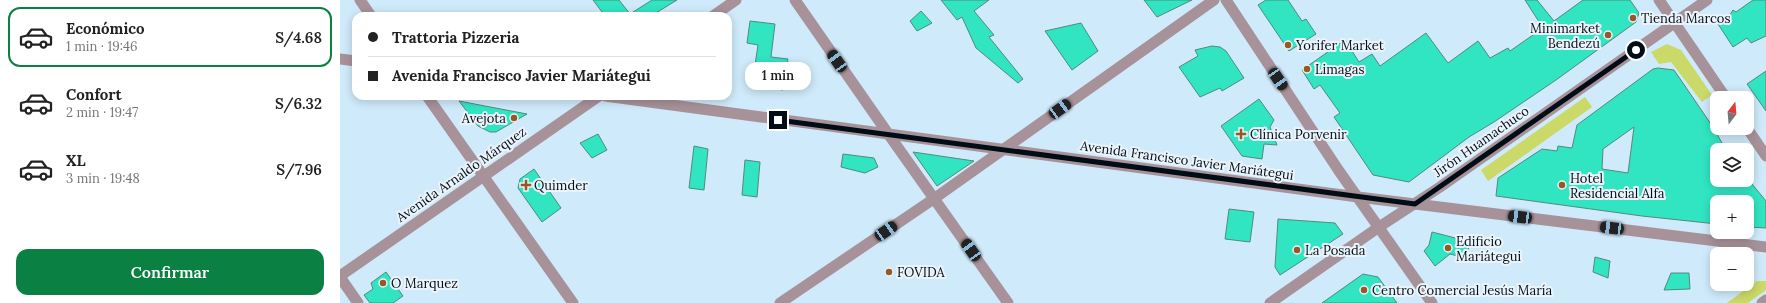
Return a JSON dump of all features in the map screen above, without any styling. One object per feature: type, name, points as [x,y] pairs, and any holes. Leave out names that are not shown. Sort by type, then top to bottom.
[{"type":"street","points":[[360,0],[368,12]]},
{"type":"street","points":[[720,12],[736,0]]},
{"type":"street","points":[[795,0],[888,135],[935,198],[1008,303]]},
{"type":"street","points":[[780,303],[935,198],[1214,0]]},
{"type":"street","points":[[1226,0],[1358,197],[1432,303]]},
{"type":"street","points":[[1659,0],[1721,91]]},
{"type":"street","name":"Jirón Huamachuco","points":[[1270,303],[1379,227],[1415,204],[1707,0]]},
{"type":"street","points":[[340,59],[352,60]]},
{"type":"street","points":[[429,100],[484,176],[572,303]]},
{"type":"street","name":"Avenida Arnaldo Márquez","points":[[340,276],[592,100]]},
{"type":"street","name":"Avenida Francisco Javier Mariátegui","points":[[634,100],[1358,197],[1766,247]]},
{"type":"street","points":[[1752,135],[1766,156]]},
{"type":"street","points":[[340,276],[358,303]]},
{"type":"street","points":[[1762,303],[1766,300]]},
{"type":"green space","points":[[1667,44],[1681,50],[1710,92],[1710,96],[1702,102],[1671,62],[1659,64],[1651,52]]},
{"type":"green space","points":[[1585,97],[1592,107],[1488,181],[1481,170]]},
{"type":"green space","points":[[1757,281],[1766,281],[1766,290],[1748,303],[1727,303],[1743,291],[1754,291],[1754,283]]},
{"type":"building","points":[[593,0],[619,0],[628,12],[602,12]]},
{"type":"building","points":[[652,0],[677,0],[658,12],[633,12]]},
{"type":"building","points":[[941,0],[989,0],[974,11],[994,35],[989,37],[1023,79],[1018,83],[976,48],[962,17],[957,20]]},
{"type":"building","points":[[1144,0],[1192,0],[1157,17]]},
{"type":"building","points":[[1266,0],[1288,0],[1302,21],[1306,19],[1316,34],[1289,51],[1258,5]]},
{"type":"building","points":[[1525,0],[1537,0],[1554,21],[1583,0],[1630,0],[1639,13],[1636,22],[1556,80],[1469,137],[1409,182],[1373,175],[1334,117],[1340,113],[1320,85],[1314,89],[1302,70],[1345,40],[1359,62],[1372,54],[1380,66],[1426,33],[1448,63],[1478,41],[1490,58],[1508,48],[1510,51],[1543,28]]},
{"type":"building","points":[[1753,0],[1766,0],[1766,36],[1751,43],[1747,38],[1733,47],[1718,24],[1728,18],[1733,10],[1736,12]]},
{"type":"building","points":[[921,11],[932,23],[917,31],[910,21]]},
{"type":"building","points":[[750,21],[775,24],[771,57],[788,59],[783,90],[752,85],[758,45],[747,43]]},
{"type":"building","points":[[1081,23],[1098,51],[1072,70],[1045,31]]},
{"type":"building","points":[[1212,46],[1220,47],[1226,51],[1244,78],[1222,91],[1220,88],[1200,97],[1179,67],[1198,56],[1195,50]]},
{"type":"building","points":[[1658,68],[1674,70],[1710,123],[1710,135],[1718,135],[1722,143],[1710,143],[1710,187],[1754,186],[1766,201],[1766,228],[1754,227],[1754,195],[1710,195],[1710,223],[1642,216],[1496,196],[1498,178],[1542,149],[1557,151],[1558,146],[1572,148],[1577,125],[1653,69]],"holes":[[[1634,127],[1628,173],[1602,169],[1603,149]]]},
{"type":"building","points":[[1766,71],[1766,111],[1754,94],[1754,91],[1752,91],[1747,84]]},
{"type":"building","name":"Clínica Porvenir","points":[[1259,99],[1274,120],[1270,127],[1277,145],[1264,144],[1262,159],[1242,156],[1221,126]]},
{"type":"building","points":[[459,101],[527,114],[496,132],[490,132],[478,126]]},
{"type":"building","points":[[598,134],[607,150],[592,158],[580,143]]},
{"type":"building","points":[[694,146],[708,149],[704,190],[689,188]]},
{"type":"building","points":[[913,152],[974,161],[937,186]]},
{"type":"building","points":[[843,154],[874,158],[878,167],[865,173],[841,167]]},
{"type":"building","points":[[745,160],[760,162],[757,197],[742,195]]},
{"type":"building","points":[[534,169],[561,208],[542,222],[518,188],[520,179]]},
{"type":"building","points":[[1229,209],[1254,212],[1250,242],[1225,239]]},
{"type":"building","name":"La Posada","points":[[1278,219],[1335,223],[1343,234],[1280,275],[1275,267]]},
{"type":"building","name":"Edificio Mariátegui","points":[[1432,232],[1471,242],[1465,258],[1450,254],[1435,266],[1424,251],[1429,245]]},
{"type":"building","points":[[1595,257],[1610,261],[1608,278],[1593,272]]},
{"type":"building","points":[[386,272],[403,296],[393,303],[370,303],[364,295],[373,289],[371,283]]},
{"type":"building","points":[[1671,273],[1689,273],[1690,289],[1664,290]]},
{"type":"building","name":"Centro Comercial Jesús María","points":[[1363,274],[1378,277],[1397,303],[1322,303]]},
{"type":"place","name":"Tienda Marcos","points":[[1633,18]]},
{"type":"place","name":"Minimarket Bendezú","points":[[1608,35]]},
{"type":"place","name":"Yorifer Market","points":[[1288,45]]},
{"type":"place","name":"Limagas","points":[[1307,69]]},
{"type":"place","name":"Avejota","points":[[514,118]]},
{"type":"place","name":"Clínica Porvenir","points":[[1241,134]]},
{"type":"place","name":"Quimder","points":[[526,185]]},
{"type":"place","name":"Hotel Residencial Alfa","points":[[1562,185]]},
{"type":"place","name":"Edificio Mariátegui","points":[[1448,248]]},
{"type":"place","name":"La Posada","points":[[1297,250]]},
{"type":"place","name":"FOVIDA","points":[[889,272]]},
{"type":"place","name":"O Marquez","points":[[383,283]]},
{"type":"place","name":"Centro Comercial Jesús María","points":[[1364,290]]},
{"type":"route","points":[[778,120],[1415,204],[1636,50]]}]
